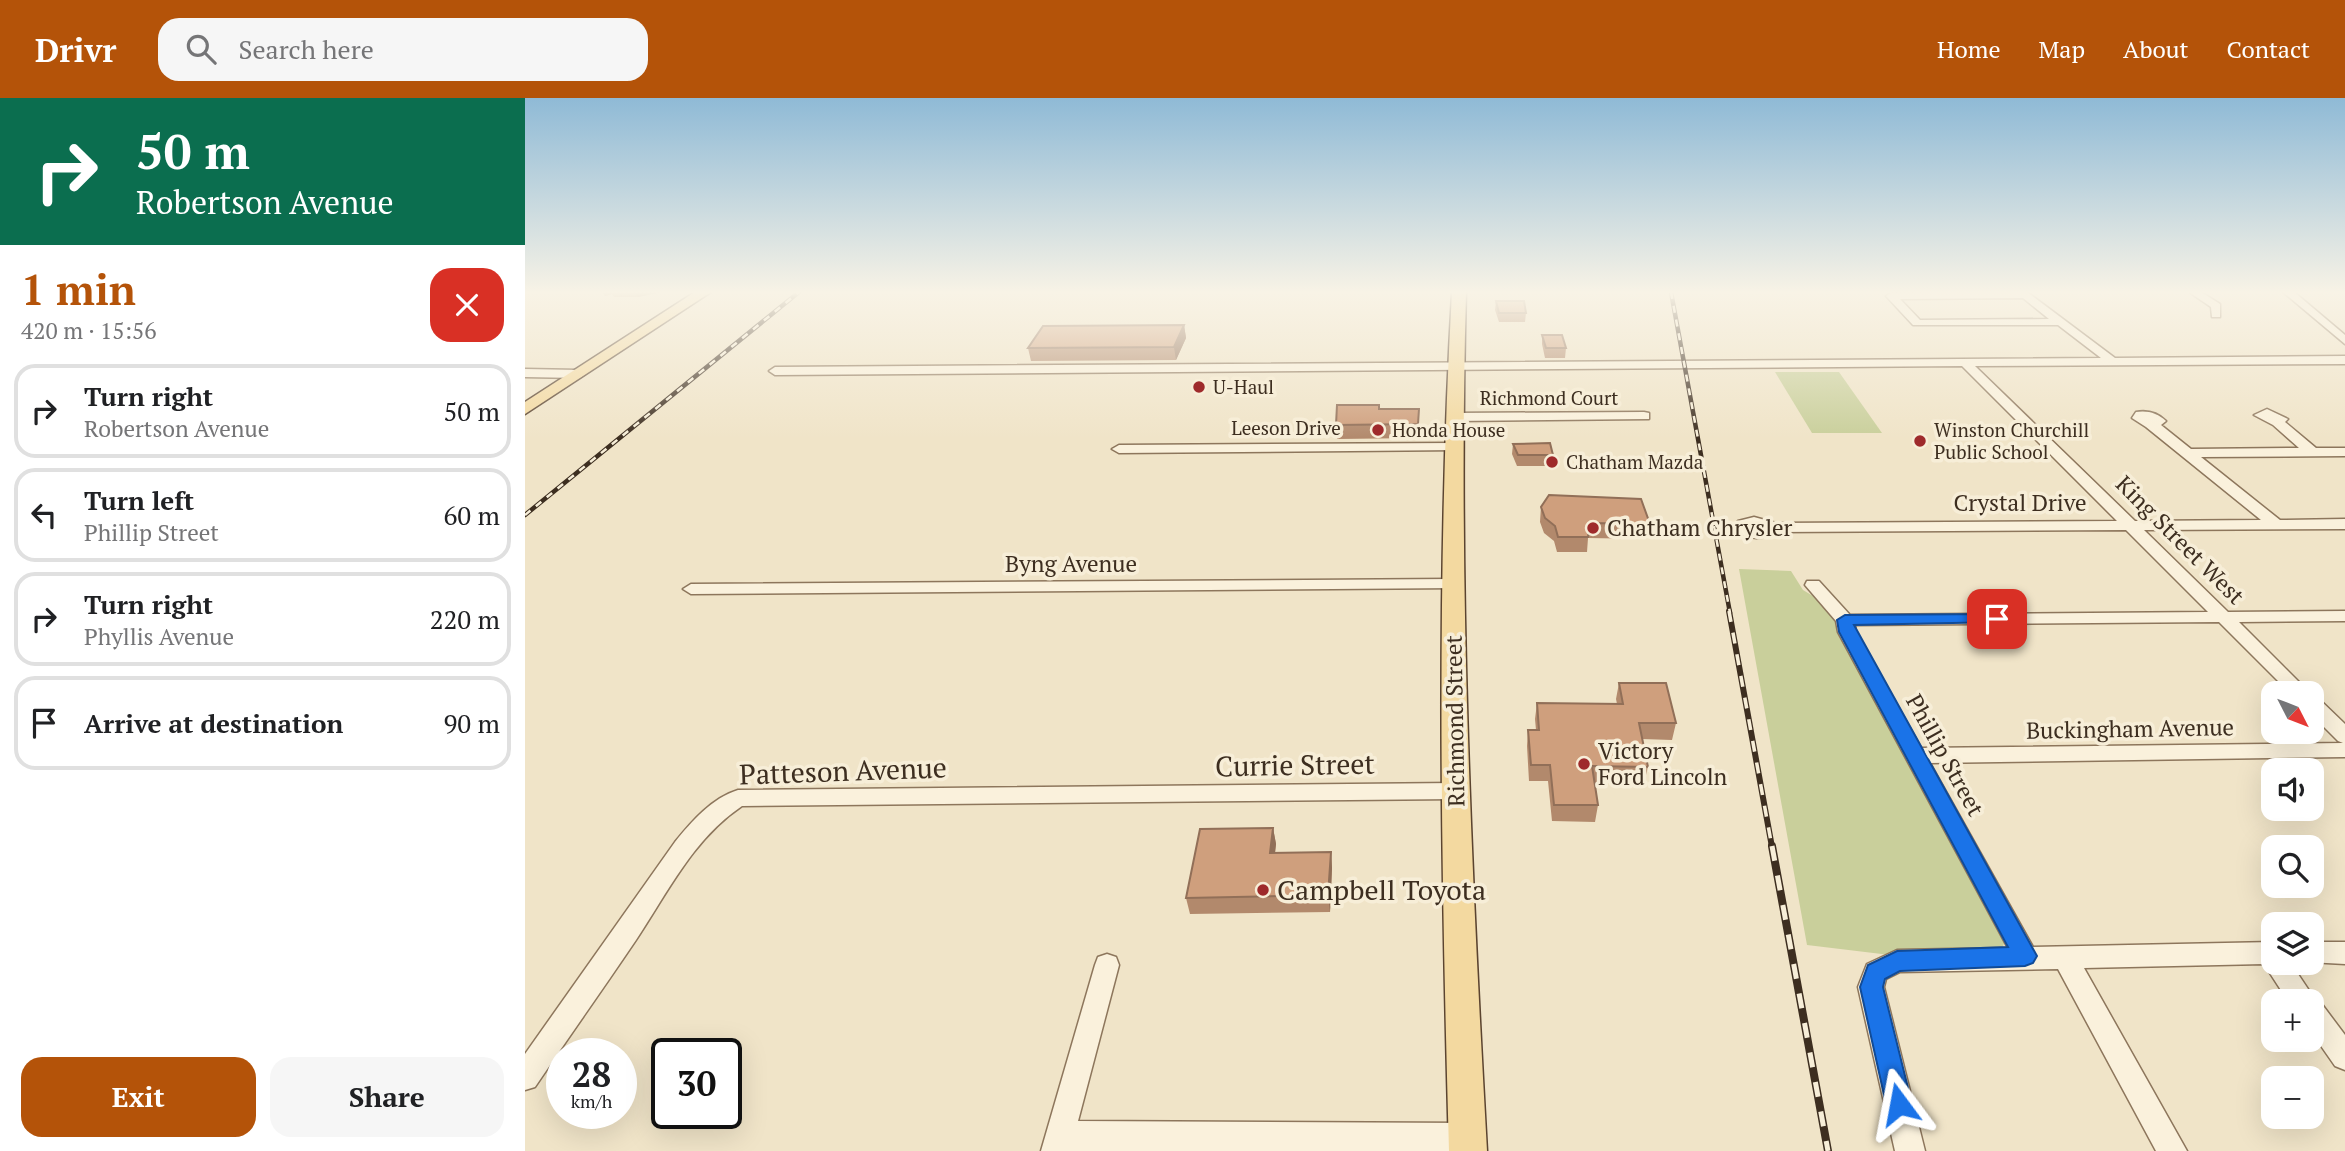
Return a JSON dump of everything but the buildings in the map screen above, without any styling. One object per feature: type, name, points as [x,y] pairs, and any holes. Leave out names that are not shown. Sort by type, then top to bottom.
[{"type":"main road","points":[[525,409],[629,341]]},
{"type":"main road","name":"Richmond Street","points":[[1456,341],[1452,584],[1468,1144]]},
{"type":"street","points":[[2084,341],[2113,362]]},
{"type":"street","points":[[2312,360],[2337,357],[2345,350]]},
{"type":"street","points":[[775,371],[2345,360]]},
{"type":"street","name":"King Street West","points":[[1965,363],[2289,681]]},
{"type":"street","points":[[525,373],[579,374]]},
{"type":"street","name":"Richmond Court","points":[[1454,418],[1644,416]]},
{"type":"street","points":[[2276,421],[2312,452]]},
{"type":"street","points":[[2151,424],[2277,525]]},
{"type":"street","name":"Leeson Drive","points":[[1119,449],[1454,447]]},
{"type":"street","points":[[2189,453],[2345,452]]},
{"type":"street","name":"Crystal Drive","points":[[1769,528],[2345,524]]},
{"type":"street","name":"Byng Avenue","points":[[691,589],[1452,584]]},
{"type":"street","name":"Phillip Street","points":[[1813,585],[1845,620],[1847,632],[2025,956]]},
{"type":"street","points":[[1845,620],[2345,616]]},
{"type":"street","points":[[2324,716],[2345,736]]},
{"type":"street","name":"Buckingham Avenue","points":[[1916,756],[2345,750]]},
{"type":"street","name":"Currie Street","points":[[1134,795],[1456,791]]},
{"type":"street","name":"Patteson Avenue","points":[[525,1077],[643,910],[687,841],[703,822],[738,798],[1134,795]]},
{"type":"street","points":[[2324,953],[2345,953]]},
{"type":"street","points":[[1910,1151],[1871,987],[1876,972],[1897,961],[2025,956],[2261,957]]},
{"type":"street","points":[[2064,956],[2172,1151]]},
{"type":"street","points":[[1107,965],[1058,1143],[1468,1144]]},
{"type":"street","points":[[2324,1028],[2345,1057]]},
{"type":"green space","points":[[1775,372],[1839,372],[1882,433],[1812,433]]},
{"type":"green space","points":[[1739,569],[1791,571],[1803,590],[1828,605],[2006,938],[2001,952],[1890,955],[1807,945]]},
{"type":"railway","points":[[525,515],[739,341]]},
{"type":"railway","points":[[1680,341],[1730,613]]},
{"type":"railway","points":[[1729,611],[1772,847]]},
{"type":"railway","points":[[1772,846],[1828,1151]]},
{"type":"place","name":"U-Haul","points":[[1199,387]]},
{"type":"place","name":"Honda House","points":[[1378,430]]},
{"type":"place","name":"Winston Churchill Public School","points":[[1920,441]]},
{"type":"place","name":"Chatham Mazda","points":[[1552,462]]},
{"type":"place","name":"Chatham Chrysler","points":[[1593,528]]},
{"type":"place","name":"Victory Ford Lincoln","points":[[1584,764]]},
{"type":"place","name":"Campbell Toyota","points":[[1263,890]]},
{"type":"route","points":[[1899,1104],[1871,987],[1876,972],[1897,961],[2025,956],[1847,632],[1845,620],[1997,619]]}]
